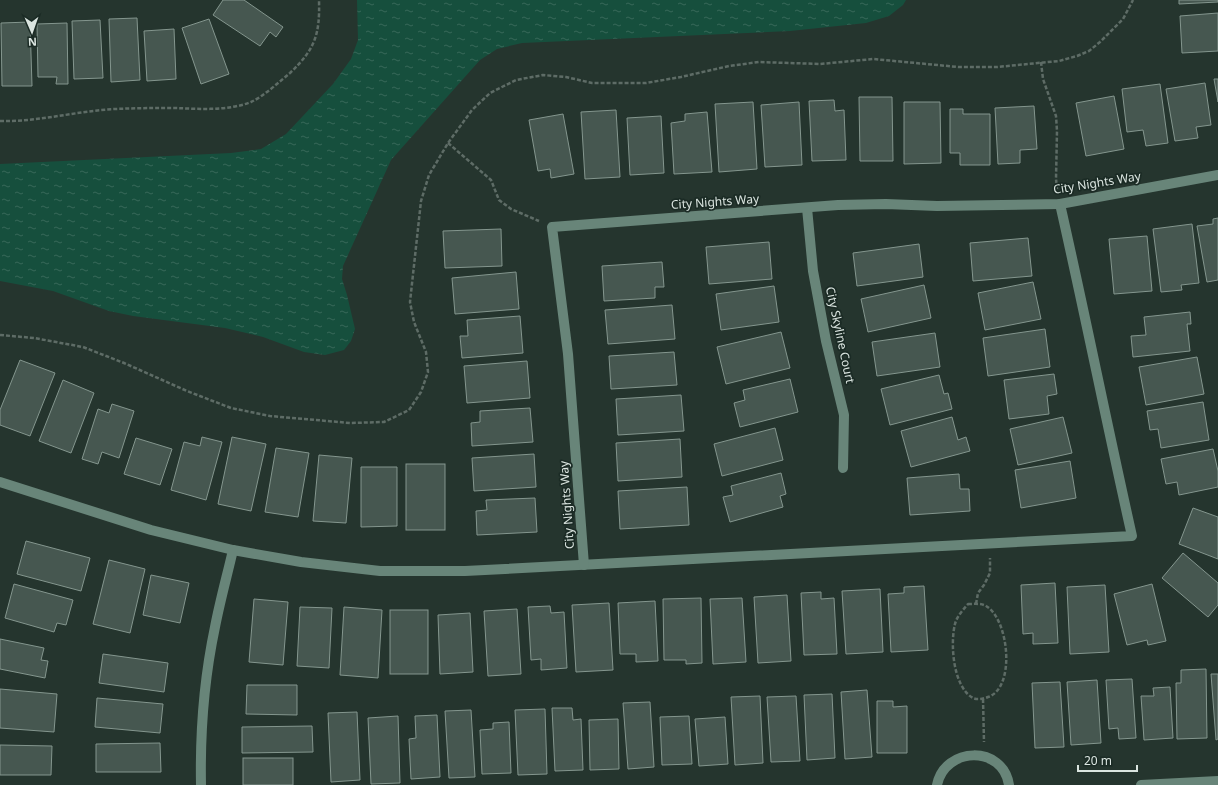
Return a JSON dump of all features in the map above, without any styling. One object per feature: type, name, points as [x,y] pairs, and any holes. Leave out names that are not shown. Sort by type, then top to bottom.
[{"type":"street","name":"City Nights Way","points":[[584,565],[568,354],[552,227],[838,205],[886,204],[937,206],[1060,204],[1218,175]]},
{"type":"street","points":[[0,482],[151,530],[233,550],[301,562],[380,571],[465,571],[1132,536],[1100,391],[1084,309],[1060,204]]},
{"type":"street","name":"City Skyline Court","points":[[806,208],[813,271],[826,341],[844,415],[843,468]]},
{"type":"street","points":[[201,785],[200,753],[205,691],[214,629],[233,550]]},
{"type":"street","points":[[937,785],[941,772],[949,763],[960,757],[972,755],[984,756],[995,762],[1003,770],[1009,785]]},
{"type":"street","points":[[1141,785],[1218,781]]},
{"type":"path","points":[[0,121],[30,120],[113,109],[204,109],[233,107],[252,102],[277,85],[304,60],[312,47],[316,35],[319,0]]},
{"type":"path","points":[[0,335],[34,338],[83,347],[124,363],[187,391],[239,409],[270,416],[350,423],[384,422],[409,410],[422,392],[428,372],[426,352],[414,322],[410,302],[421,201],[428,175],[448,143],[472,110],[490,93],[516,80],[542,75],[566,77],[592,83],[646,82],[681,77],[729,66],[759,62],[820,64],[873,60],[958,67],[997,67],[1059,61],[1089,51],[1100,42],[1123,19],[1133,0]]},
{"type":"path","points":[[1041,62],[1043,79],[1056,116],[1056,179],[1060,204]]},
{"type":"path","points":[[448,143],[491,180],[499,200],[511,209],[552,227]]},
{"type":"path","points":[[976,604],[978,593],[990,573],[990,544]]},
{"type":"path","points":[[968,604],[986,606],[995,614],[1001,626],[1004,641],[1006,664],[1004,679],[998,690],[991,696],[983,699],[974,698],[963,688],[956,670],[953,653],[955,624],[961,612],[968,604]]},
{"type":"path","points":[[983,699],[984,756]]},
{"type":"water","points":[[357,0],[906,0],[903,5],[889,16],[866,23],[790,31],[522,43],[497,49],[480,60],[391,160],[343,266],[342,279],[355,329],[351,341],[344,350],[325,355],[304,352],[263,337],[225,328],[133,316],[109,311],[53,291],[0,281],[0,164],[231,153],[261,149],[286,134],[333,84],[351,59],[358,40]]},
{"type":"building","points":[[223,0],[244,0],[283,27],[276,37],[270,32],[260,46],[213,15]]},
{"type":"building","points":[[1179,0],[1218,0],[1218,2],[1179,4]]},
{"type":"building","points":[[1218,13],[1218,51],[1182,53],[1180,16]]},
{"type":"building","points":[[137,18],[140,80],[111,82],[109,19]]},
{"type":"building","points":[[209,19],[229,74],[201,84],[182,28]]},
{"type":"building","points":[[100,20],[103,78],[74,79],[72,21]]},
{"type":"building","points":[[30,22],[32,86],[2,86],[1,23]]},
{"type":"building","points":[[67,23],[68,84],[56,84],[57,77],[38,77],[37,24]]},
{"type":"building","points":[[174,29],[176,79],[147,81],[144,31]]},
{"type":"building","points":[[1214,79],[1218,79],[1218,102]]},
{"type":"building","points":[[1205,83],[1211,125],[1196,127],[1198,138],[1175,141],[1166,89]]},
{"type":"building","points":[[1160,84],[1168,143],[1146,146],[1143,130],[1127,132],[1122,89]]},
{"type":"building","points":[[1114,96],[1124,149],[1086,156],[1076,103]]},
{"type":"building","points":[[859,97],[892,97],[893,161],[860,161]]},
{"type":"building","points":[[834,100],[835,111],[844,110],[846,160],[812,161],[809,101]]},
{"type":"building","points":[[753,102],[757,169],[719,172],[715,104]]},
{"type":"building","points":[[799,102],[802,165],[765,167],[761,105]]},
{"type":"building","points":[[904,102],[940,102],[941,163],[904,164]]},
{"type":"building","points":[[1034,106],[1037,149],[1020,150],[1020,163],[998,164],[995,108]]},
{"type":"building","points":[[950,109],[963,109],[963,114],[990,114],[990,165],[960,165],[960,153],[950,153]]},
{"type":"building","points":[[616,110],[620,177],[585,179],[581,112]]},
{"type":"building","points":[[707,112],[712,172],[674,174],[671,123],[685,121],[685,114]]},
{"type":"building","points":[[563,114],[574,174],[551,178],[550,169],[538,171],[529,120]]},
{"type":"building","points":[[661,116],[664,173],[630,175],[627,118]]},
{"type":"building","points":[[1218,218],[1218,280],[1207,282],[1197,226],[1213,224],[1213,219]]},
{"type":"building","points":[[1192,224],[1199,283],[1181,285],[1182,290],[1161,292],[1153,229]]},
{"type":"building","points":[[501,229],[502,266],[445,268],[443,231]]},
{"type":"building","points":[[1147,236],[1152,291],[1114,294],[1109,239]]},
{"type":"building","points":[[1028,238],[1032,276],[973,281],[970,243]]},
{"type":"building","points":[[769,242],[772,279],[709,284],[706,247]]},
{"type":"building","points":[[919,244],[923,277],[857,286],[853,253]]},
{"type":"building","points":[[662,262],[664,287],[655,287],[655,298],[604,301],[602,266]]},
{"type":"building","points":[[516,272],[519,309],[455,314],[452,278]]},
{"type":"building","points":[[1033,282],[1041,319],[985,330],[978,293]]},
{"type":"building","points":[[924,285],[931,318],[868,332],[861,299]]},
{"type":"building","points":[[774,286],[779,322],[721,330],[716,294]]},
{"type":"building","points":[[672,305],[675,339],[608,344],[605,310]]},
{"type":"building","points":[[1190,312],[1191,324],[1187,324],[1190,351],[1133,357],[1131,336],[1146,335],[1144,317]]},
{"type":"building","points":[[520,316],[523,353],[462,358],[460,336],[468,336],[467,320]]},
{"type":"building","points":[[1045,329],[1050,367],[988,376],[983,338]]},
{"type":"building","points":[[781,332],[790,368],[726,384],[717,347]]},
{"type":"building","points":[[935,333],[940,367],[877,376],[872,342]]},
{"type":"building","points":[[674,352],[677,385],[611,389],[609,356]]},
{"type":"building","points":[[1197,357],[1204,394],[1146,405],[1139,367]]},
{"type":"building","points":[[20,360],[55,373],[30,436],[0,425],[0,410]]},
{"type":"building","points":[[527,361],[530,398],[467,403],[464,366]]},
{"type":"building","points":[[1054,374],[1057,394],[1047,396],[1049,414],[1009,419],[1004,380]]},
{"type":"building","points":[[939,375],[944,394],[948,393],[952,409],[890,425],[881,389]]},
{"type":"building","points":[[790,379],[798,412],[740,427],[734,403],[745,400],[743,390]]},
{"type":"building","points":[[63,380],[94,393],[71,453],[39,441]]},
{"type":"building","points":[[681,395],[684,431],[618,435],[616,399]]},
{"type":"building","points":[[1203,402],[1209,440],[1161,448],[1158,429],[1150,430],[1147,411]]},
{"type":"building","points":[[112,404],[134,411],[119,458],[102,452],[98,464],[82,459],[98,409],[109,413]]},
{"type":"building","points":[[530,408],[533,442],[472,446],[471,423],[480,422],[480,411]]},
{"type":"building","points":[[952,417],[958,440],[966,437],[970,451],[911,467],[901,431]]},
{"type":"building","points":[[1063,417],[1072,453],[1018,465],[1010,429]]},
{"type":"building","points":[[775,428],[783,460],[722,476],[714,444]]},
{"type":"building","points":[[202,437],[222,442],[206,500],[171,490],[184,442],[200,446]]},
{"type":"building","points":[[232,437],[266,444],[251,511],[218,504]]},
{"type":"building","points":[[136,438],[172,449],[160,485],[124,474]]},
{"type":"building","points":[[680,439],[682,477],[618,481],[616,443]]},
{"type":"building","points":[[276,448],[309,453],[298,517],[265,512]]},
{"type":"building","points":[[1213,449],[1218,471],[1218,487],[1179,495],[1177,482],[1166,484],[1161,459]]},
{"type":"building","points":[[534,454],[536,487],[474,491],[472,458]]},
{"type":"building","points":[[319,455],[352,458],[346,523],[313,521]]},
{"type":"building","points":[[1070,461],[1076,498],[1021,508],[1015,470]]},
{"type":"building","points":[[406,464],[445,464],[445,530],[406,530]]},
{"type":"building","points":[[361,467],[397,467],[397,526],[361,527]]},
{"type":"building","points":[[781,473],[786,494],[780,496],[783,507],[730,522],[723,497],[733,495],[731,486]]},
{"type":"building","points":[[959,474],[960,489],[969,489],[970,511],[910,515],[907,478]]},
{"type":"building","points":[[687,487],[689,525],[620,529],[618,491]]},
{"type":"building","points":[[535,498],[537,532],[477,535],[476,511],[487,510],[486,500]]},
{"type":"building","points":[[1193,508],[1218,517],[1218,559],[1179,544]]},
{"type":"building","points":[[26,541],[90,558],[81,591],[17,574]]},
{"type":"building","points":[[1183,553],[1218,583],[1218,605],[1208,617],[1162,578]]},
{"type":"building","points":[[109,560],[145,569],[130,633],[93,624]]},
{"type":"building","points":[[151,575],[189,583],[180,623],[143,615]]},
{"type":"building","points":[[1055,583],[1058,643],[1033,644],[1033,633],[1023,634],[1021,585]]},
{"type":"building","points":[[14,584],[73,600],[66,625],[57,623],[54,632],[5,618]]},
{"type":"building","points":[[1152,584],[1166,641],[1148,645],[1147,640],[1127,645],[1114,594]]},
{"type":"building","points":[[1105,585],[1109,652],[1070,654],[1067,587]]},
{"type":"building","points":[[924,586],[928,650],[891,652],[888,594],[904,593],[904,587]]},
{"type":"building","points":[[880,589],[883,652],[846,654],[842,591]]},
{"type":"building","points":[[821,592],[821,599],[834,598],[837,654],[804,655],[801,593]]},
{"type":"building","points":[[787,595],[791,661],[758,663],[754,597]]},
{"type":"building","points":[[701,598],[702,663],[686,664],[686,660],[664,660],[663,599]]},
{"type":"building","points":[[742,598],[746,662],[713,664],[710,599]]},
{"type":"building","points":[[254,599],[288,602],[283,665],[249,662]]},
{"type":"building","points":[[655,601],[658,661],[636,662],[636,654],[620,654],[618,603]]},
{"type":"building","points":[[609,603],[613,670],[576,672],[572,605]]},
{"type":"building","points":[[550,606],[551,613],[564,612],[567,668],[541,670],[541,659],[531,660],[528,607]]},
{"type":"building","points":[[300,607],[332,608],[329,668],[297,666]]},
{"type":"building","points":[[344,607],[382,610],[378,678],[340,675]]},
{"type":"building","points":[[517,609],[521,674],[488,676],[484,611]]},
{"type":"building","points":[[390,610],[428,610],[428,674],[390,674]]},
{"type":"building","points":[[470,613],[473,672],[440,674],[438,615]]},
{"type":"building","points":[[0,639],[44,648],[41,660],[48,661],[45,678],[0,669]]},
{"type":"building","points":[[103,654],[168,663],[164,692],[99,683]]},
{"type":"building","points":[[1206,669],[1207,738],[1177,739],[1176,683],[1181,683],[1181,670]]},
{"type":"building","points":[[1211,674],[1218,674],[1218,739],[1216,740]]},
{"type":"building","points":[[1132,679],[1136,738],[1119,739],[1118,728],[1109,729],[1106,680]]},
{"type":"building","points":[[1097,680],[1101,743],[1071,745],[1067,682]]},
{"type":"building","points":[[1060,682],[1064,747],[1035,748],[1032,683]]},
{"type":"building","points":[[247,685],[297,685],[297,715],[246,714]]},
{"type":"building","points":[[1170,687],[1173,738],[1144,740],[1141,696],[1154,696],[1153,688]]},
{"type":"building","points":[[0,689],[57,694],[54,732],[0,728]]},
{"type":"building","points":[[867,690],[872,757],[845,759],[841,692]]},
{"type":"building","points":[[832,694],[835,758],[807,760],[804,695]]},
{"type":"building","points":[[760,696],[763,763],[735,765],[731,697]]},
{"type":"building","points":[[796,696],[800,761],[771,762],[767,697]]},
{"type":"building","points":[[97,698],[163,704],[160,733],[95,727]]},
{"type":"building","points":[[877,701],[893,701],[893,707],[907,706],[907,753],[877,753]]},
{"type":"building","points":[[650,702],[654,767],[628,769],[623,703]]},
{"type":"building","points":[[552,708],[572,708],[573,720],[581,719],[583,770],[555,771]]},
{"type":"building","points":[[545,709],[547,774],[518,775],[515,710]]},
{"type":"building","points":[[471,710],[475,777],[449,778],[445,711]]},
{"type":"building","points":[[357,712],[360,780],[331,782],[328,713]]},
{"type":"building","points":[[437,715],[440,777],[411,779],[409,739],[416,738],[415,716]]},
{"type":"building","points":[[398,716],[400,783],[371,784],[368,718]]},
{"type":"building","points":[[689,716],[692,764],[662,765],[660,717]]},
{"type":"building","points":[[725,717],[728,764],[699,766],[695,719]]},
{"type":"building","points":[[618,719],[619,769],[590,770],[589,720]]},
{"type":"building","points":[[509,722],[511,773],[482,774],[480,730],[493,729],[493,723]]},
{"type":"building","points":[[312,726],[313,752],[242,753],[242,727]]},
{"type":"building","points":[[160,743],[161,772],[96,772],[96,744]]},
{"type":"building","points":[[0,745],[52,746],[51,775],[0,775]]},
{"type":"building","points":[[243,758],[293,758],[293,785],[243,785]]}]
